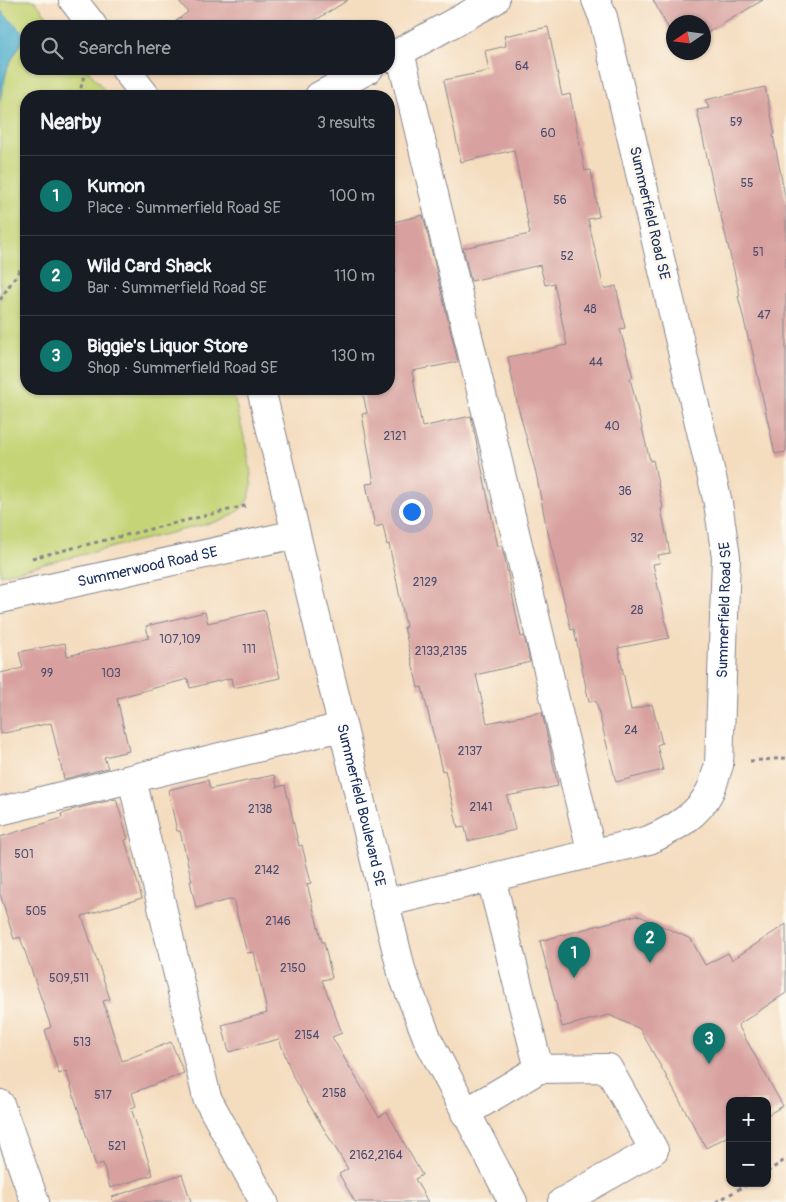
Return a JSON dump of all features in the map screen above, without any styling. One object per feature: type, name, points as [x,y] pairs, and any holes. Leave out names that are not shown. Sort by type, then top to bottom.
[{"type":"street","points":[[73,0],[88,20]]},
{"type":"street","points":[[395,54],[495,0]]},
{"type":"street","name":"Summerfield Road SE","points":[[384,903],[649,840],[671,830],[694,814],[710,792],[719,765],[726,557],[718,503],[603,17],[596,0]]},
{"type":"street","points":[[395,59],[592,854]]},
{"type":"street","points":[[130,75],[141,90]]},
{"type":"street","points":[[330,90],[358,75]]},
{"type":"street","name":"Summerfield Boulevard SE","points":[[262,395],[402,973],[428,1040],[513,1202]]},
{"type":"street","name":"Summerwood Road SE","points":[[0,599],[296,534]]},
{"type":"street","points":[[0,811],[342,727]]},
{"type":"street","points":[[132,779],[207,1098],[264,1202]]},
{"type":"street","points":[[491,878],[539,1069]]},
{"type":"street","points":[[465,1113],[539,1069],[608,1068],[654,1150],[562,1202]]},
{"type":"street","points":[[0,1104],[35,1202]]},
{"type":"path","points":[[80,90],[84,75]]},
{"type":"path","points":[[0,300],[20,269]]},
{"type":"path","points":[[30,559],[249,505]]},
{"type":"path","points":[[719,765],[786,758]]},
{"type":"path","points":[[771,1169],[786,1159]]},
{"type":"path","points":[[716,1202],[743,1187]]},
{"type":"green space","points":[[0,0],[34,0],[50,20],[20,20],[20,75],[92,75],[104,90],[20,90],[20,395],[233,395],[248,457],[251,484],[250,493],[243,506],[236,513],[223,520],[0,575]]},
{"type":"water","points":[[0,10],[20,29],[20,45],[8,66],[0,100]]},
{"type":"building","points":[[178,0],[348,0],[316,20],[177,20],[188,12]]},
{"type":"building","points":[[653,0],[763,0],[711,31],[711,15],[666,15],[666,24]]},
{"type":"building","points":[[548,27],[562,96],[570,94],[585,171],[591,170],[599,217],[588,219],[604,289],[616,286],[625,328],[620,329],[633,377],[630,378],[650,461],[653,460],[670,553],[658,555],[660,563],[653,564],[669,638],[618,648],[631,710],[652,704],[662,743],[657,745],[663,770],[616,782],[596,701],[589,702],[574,629],[571,630],[508,357],[567,345],[554,283],[545,285],[540,265],[471,281],[463,248],[530,234],[514,150],[461,162],[444,80],[489,71],[485,51],[506,46],[504,36]]},
{"type":"building","points":[[765,87],[786,201],[786,452],[775,454],[697,110],[709,108],[705,100]]},
{"type":"building","points":[[423,215],[458,362],[412,371],[422,427],[471,416],[498,547],[502,546],[521,637],[524,636],[530,662],[476,675],[487,723],[542,712],[558,786],[507,796],[515,830],[468,841],[465,827],[458,828],[445,770],[442,771],[422,687],[418,688],[404,627],[406,627],[389,544],[387,545],[383,525],[375,527],[366,484],[374,483],[362,414],[367,413],[363,395],[395,395],[395,222]]},
{"type":"building","points":[[265,610],[280,678],[233,688],[231,678],[190,688],[188,679],[117,698],[129,751],[104,757],[108,768],[64,779],[51,723],[0,734],[0,673],[23,668],[19,652],[65,643],[67,656],[149,638],[146,626],[205,612],[208,623]]},
{"type":"building","points":[[274,775],[277,787],[285,785],[299,846],[302,845],[311,883],[307,884],[322,942],[324,942],[332,978],[322,980],[342,1033],[332,1037],[379,1117],[387,1112],[422,1175],[415,1179],[428,1202],[355,1202],[339,1174],[348,1169],[294,1079],[279,1039],[229,1052],[222,1025],[267,1013],[254,952],[247,953],[233,899],[196,908],[190,881],[192,881],[180,831],[177,831],[168,790],[208,780],[210,789]]},
{"type":"building","points":[[116,799],[128,839],[125,840],[142,898],[82,916],[110,999],[103,1001],[122,1061],[171,1042],[184,1073],[132,1093],[136,1106],[131,1108],[153,1175],[110,1188],[103,1163],[96,1166],[66,1071],[59,1074],[45,1030],[51,1027],[20,937],[14,939],[0,894],[0,837],[62,818],[61,814],[71,810]]},
{"type":"building","points":[[637,915],[691,939],[705,965],[728,953],[732,960],[786,924],[786,993],[738,1025],[783,1106],[771,1113],[771,1097],[726,1097],[726,1137],[706,1148],[640,1029],[609,1015],[562,1027],[540,941]]},
{"type":"building","points":[[182,1174],[191,1202],[113,1202],[112,1197]]},
{"type":"place","name":"Wild Card Shack","points":[[650,963]]},
{"type":"place","name":"Kumon","points":[[574,978]]},
{"type":"place","name":"Biggie's Liquor Store","points":[[709,1064]]}]
